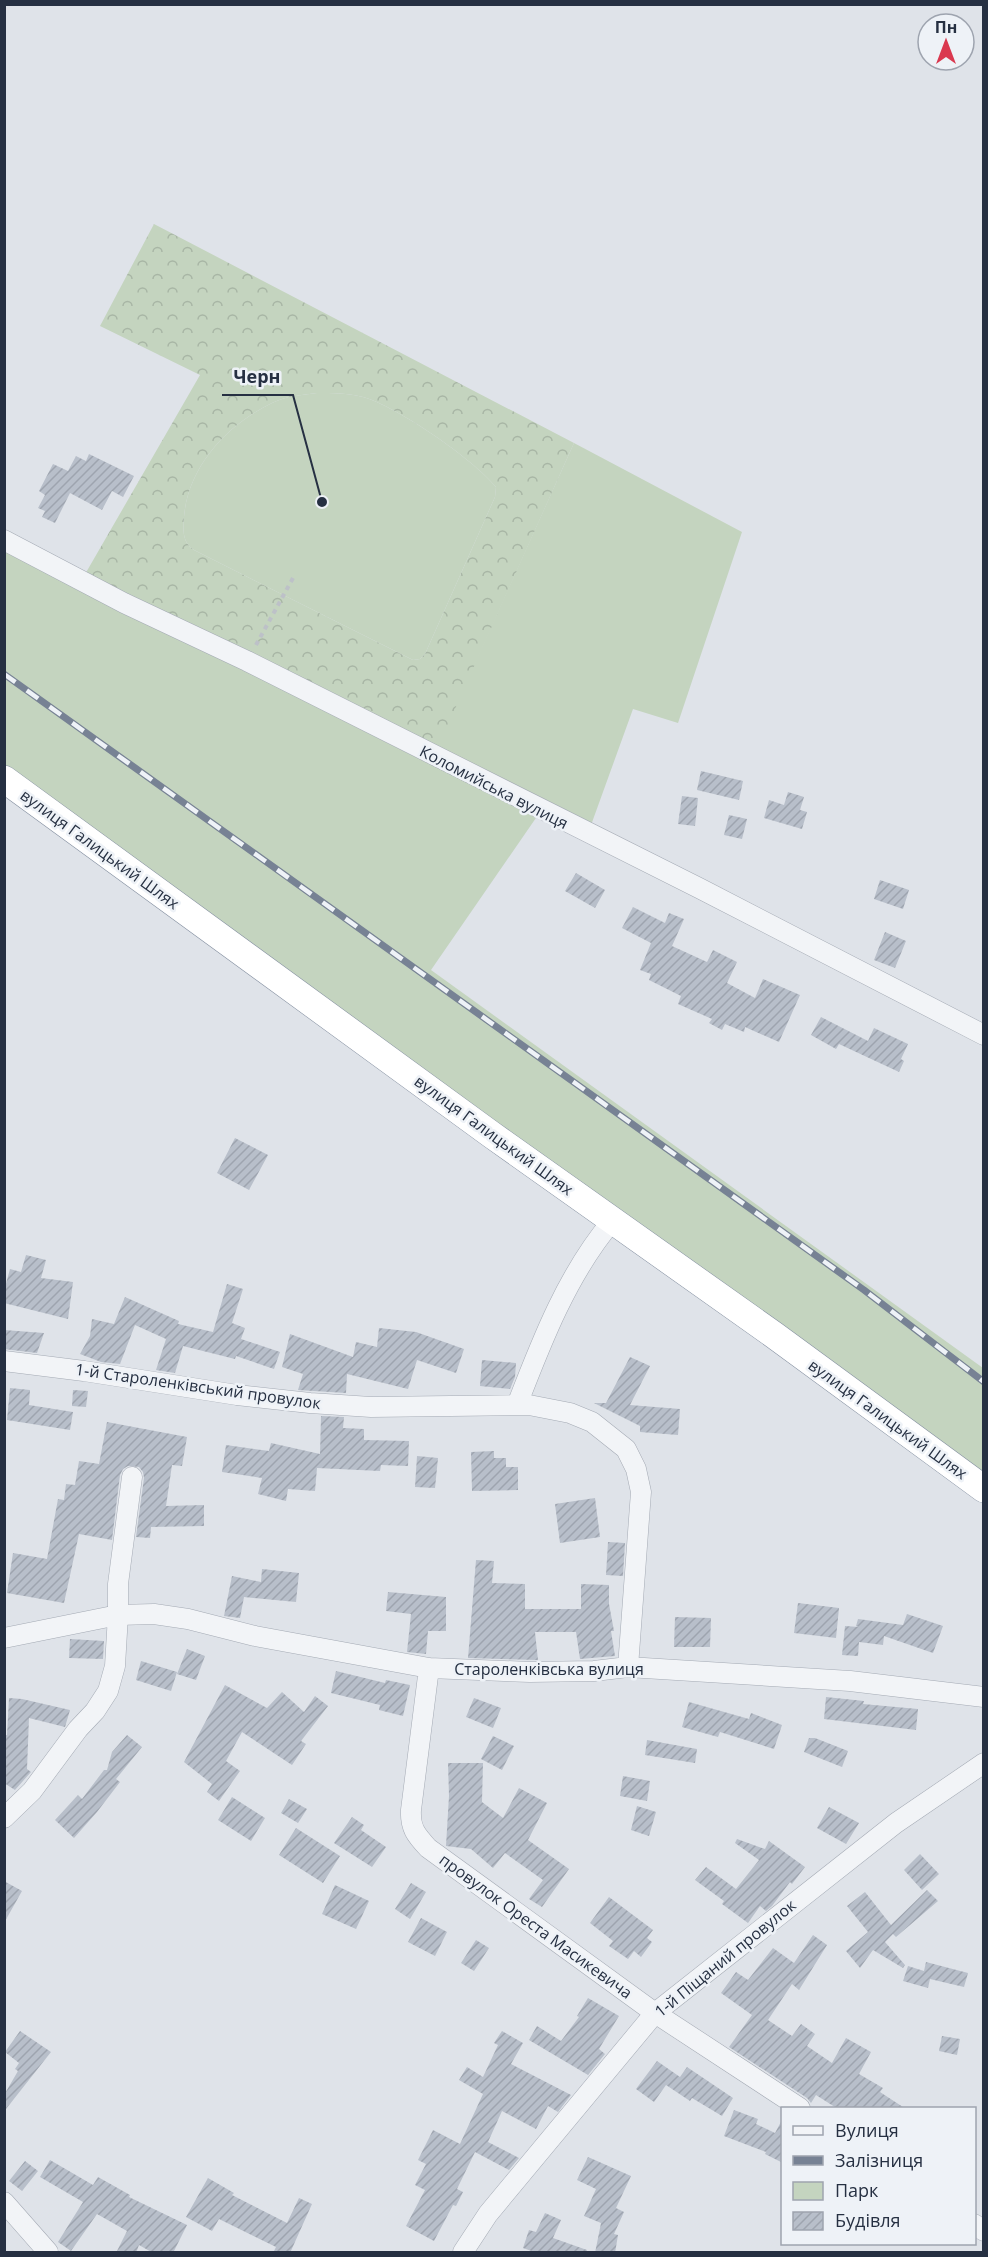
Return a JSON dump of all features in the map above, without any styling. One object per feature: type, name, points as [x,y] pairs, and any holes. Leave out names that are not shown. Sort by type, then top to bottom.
[{"type":"highway","name":"вулиця Галицький Шлях","points":[[4,779],[984,1489]]},
{"type":"street","name":"Коломийська вулиця","points":[[4,540],[124,603],[247,661],[699,888],[984,1035]]},
{"type":"street","points":[[517,1405],[540,1345],[571,1282],[599,1237],[613,1220]]},
{"type":"street","name":"1-й Староленківський провулок","points":[[4,1361],[237,1395],[310,1403],[370,1407],[529,1405],[570,1413],[592,1422],[626,1449],[636,1469],[642,1492],[628,1667]]},
{"type":"street","points":[[4,1818],[32,1791],[108,1691],[115,1665],[118,1584],[132,1477]]},
{"type":"street","name":"Староленківська вулиця","points":[[4,1638],[118,1615],[154,1614],[188,1619],[255,1636],[429,1668],[530,1672],[594,1671],[628,1667],[850,1681],[984,1697]]},
{"type":"street","name":"провулок Ореста Масикевича","points":[[429,1668],[411,1810],[410,1823],[415,1834],[428,1848],[655,2013],[797,2107]]},
{"type":"street","name":"1-й Піщаний провулок","points":[[463,2253],[488,2214],[655,2013],[896,1823],[984,1763]]},
{"type":"street","points":[[4,2202],[48,2253]]},
{"type":"path","points":[[247,661],[293,579]]},
{"type":"green space","points":[[154,224],[574,443],[438,747],[84,576],[200,375],[100,326]],"holes":[[[317,393],[363,397],[395,411],[453,449],[496,487],[495,497],[425,654],[420,659],[413,660],[194,550],[185,539],[184,517],[187,498],[202,464],[213,449],[240,422],[256,412],[277,401]]]},
{"type":"green space","points":[[317,393],[363,397],[395,411],[453,449],[496,487],[495,497],[425,654],[420,659],[413,660],[194,550],[185,539],[184,522],[187,498],[202,464],[213,449],[240,422],[272,403],[288,397]]},
{"type":"green space","points":[[574,443],[742,532],[678,723],[633,709],[586,839],[538,815],[431,970],[983,1368],[983,1497],[5,792],[4,533],[437,747]]},
{"type":"building","points":[[89,454],[134,476],[123,497],[112,491],[102,510],[70,493],[55,523],[42,517],[45,511],[38,508],[45,495],[39,491],[53,464],[68,471],[76,456],[86,461]]},
{"type":"building","points":[[701,771],[743,781],[739,800],[697,790]]},
{"type":"building","points":[[788,792],[804,797],[800,810],[807,812],[802,829],[764,818],[769,800],[784,805]]},
{"type":"building","points":[[682,796],[698,798],[695,826],[678,824]]},
{"type":"building","points":[[729,815],[747,819],[742,839],[724,835]]},
{"type":"building","points":[[576,873],[605,890],[595,908],[565,891]]},
{"type":"building","points":[[880,880],[909,890],[903,909],[874,899]]},
{"type":"building","points":[[633,907],[665,923],[669,913],[684,919],[672,946],[707,962],[713,950],[737,962],[727,983],[755,998],[763,979],[800,995],[779,1042],[745,1027],[744,1032],[725,1024],[722,1030],[709,1023],[712,1019],[678,1004],[681,996],[649,980],[651,974],[640,970],[651,943],[622,928]]},
{"type":"building","points":[[885,932],[906,941],[895,968],[874,960]]},
{"type":"building","points":[[821,1017],[868,1041],[874,1028],[908,1044],[901,1059],[904,1061],[899,1072],[839,1044],[836,1049],[811,1035]]},
{"type":"building","points":[[235,1138],[268,1155],[249,1190],[217,1173]]},
{"type":"building","points":[[26,1255],[46,1260],[41,1278],[73,1282],[68,1319],[4,1303],[4,1291],[10,1269],[21,1272]]},
{"type":"building","points":[[227,1284],[243,1289],[232,1323],[245,1328],[241,1339],[280,1352],[274,1369],[236,1356],[235,1359],[183,1346],[175,1373],[156,1370],[166,1339],[135,1325],[120,1364],[101,1362],[80,1354],[90,1336],[92,1319],[114,1324],[125,1297],[179,1321],[178,1324],[213,1332]]},
{"type":"building","points":[[379,1328],[416,1332],[464,1349],[456,1373],[417,1360],[408,1389],[347,1374],[346,1393],[298,1390],[303,1374],[282,1367],[290,1334],[353,1357],[356,1342],[377,1347]]},
{"type":"building","points":[[4,1330],[44,1333],[37,1353],[4,1349]]},
{"type":"building","points":[[630,1357],[650,1366],[630,1405],[680,1409],[678,1435],[640,1432],[640,1426],[594,1403],[606,1403]]},
{"type":"building","points":[[482,1360],[516,1363],[515,1377],[510,1389],[480,1386]]},
{"type":"building","points":[[10,1388],[30,1390],[29,1405],[73,1412],[70,1430],[7,1420]]},
{"type":"building","points":[[73,1390],[88,1391],[86,1407],[72,1406]]},
{"type":"building","points":[[321,1416],[344,1417],[343,1428],[364,1429],[364,1440],[409,1441],[408,1466],[381,1465],[380,1471],[317,1468],[315,1491],[288,1489],[286,1501],[258,1494],[262,1478],[222,1472],[226,1445],[269,1451],[271,1443],[320,1454]]},
{"type":"building","points":[[107,1422],[187,1437],[182,1466],[172,1465],[166,1506],[204,1505],[204,1526],[151,1527],[150,1538],[136,1537],[144,1478],[139,1467],[128,1466],[120,1475],[112,1540],[79,1534],[64,1603],[7,1593],[13,1553],[47,1559],[58,1499],[64,1500],[66,1484],[75,1485],[79,1461],[99,1464]]},
{"type":"building","points":[[494,1451],[494,1458],[506,1458],[506,1467],[518,1467],[518,1490],[472,1491],[471,1452]]},
{"type":"building","points":[[417,1456],[438,1458],[435,1488],[415,1487]]},
{"type":"building","points":[[595,1498],[600,1537],[560,1543],[555,1504]]},
{"type":"building","points":[[608,1542],[625,1543],[623,1576],[606,1575]]},
{"type":"building","points":[[476,1560],[494,1561],[492,1583],[525,1584],[525,1609],[581,1609],[581,1584],[609,1585],[609,1604],[614,1631],[611,1631],[615,1656],[580,1659],[576,1632],[535,1632],[538,1660],[468,1658]]},
{"type":"building","points":[[262,1569],[299,1573],[296,1602],[244,1597],[240,1618],[224,1616],[232,1576],[261,1582]]},
{"type":"building","points":[[388,1592],[446,1597],[446,1631],[428,1631],[426,1654],[407,1652],[411,1614],[386,1611]]},
{"type":"building","points":[[798,1603],[839,1608],[836,1638],[794,1633]]},
{"type":"building","points":[[907,1614],[943,1626],[933,1653],[884,1636],[883,1645],[859,1642],[858,1656],[842,1655],[845,1626],[859,1627],[856,1626],[858,1619],[903,1625]]},
{"type":"building","points":[[675,1617],[711,1618],[710,1647],[674,1647]]},
{"type":"building","points":[[70,1639],[104,1641],[103,1659],[69,1658]]},
{"type":"building","points":[[187,1649],[205,1656],[196,1680],[177,1674]]},
{"type":"building","points":[[141,1661],[177,1672],[171,1691],[136,1680]]},
{"type":"building","points":[[336,1671],[385,1683],[386,1680],[410,1685],[403,1716],[379,1710],[380,1705],[331,1693]]},
{"type":"building","points":[[225,1685],[267,1708],[282,1692],[304,1712],[315,1696],[328,1706],[301,1741],[306,1744],[292,1765],[242,1732],[226,1761],[240,1771],[219,1801],[207,1792],[212,1784],[184,1762]]},
{"type":"building","points":[[826,1697],[864,1701],[863,1704],[918,1709],[916,1730],[824,1719]]},
{"type":"building","points":[[9,1698],[70,1710],[65,1727],[29,1718],[27,1769],[31,1772],[15,1790],[4,1783],[4,1735],[7,1735]]},
{"type":"building","points":[[474,1698],[501,1708],[493,1728],[466,1717]]},
{"type":"building","points":[[689,1702],[749,1719],[751,1713],[782,1725],[774,1749],[720,1732],[718,1737],[682,1727]]},
{"type":"building","points":[[127,1735],[142,1747],[116,1779],[120,1782],[74,1838],[55,1820],[78,1795],[82,1799],[104,1770],[107,1770],[112,1752]]},
{"type":"building","points":[[493,1736],[514,1746],[502,1770],[481,1759]]},
{"type":"building","points":[[809,1738],[815,1738],[848,1751],[842,1767],[804,1752]]},
{"type":"building","points":[[647,1740],[697,1749],[695,1763],[645,1755]]},
{"type":"building","points":[[448,1763],[483,1763],[482,1802],[503,1818],[519,1788],[547,1803],[528,1840],[569,1869],[542,1907],[529,1899],[543,1880],[505,1853],[493,1868],[471,1849],[446,1846]]},
{"type":"building","points":[[623,1776],[650,1781],[647,1801],[620,1796]]},
{"type":"building","points":[[232,1797],[265,1818],[251,1841],[218,1820]]},
{"type":"building","points":[[289,1799],[307,1809],[298,1823],[281,1813]]},
{"type":"building","points":[[637,1806],[656,1812],[649,1836],[631,1830]]},
{"type":"building","points":[[829,1807],[859,1823],[846,1844],[817,1828]]},
{"type":"building","points":[[352,1817],[364,1825],[361,1830],[386,1847],[372,1867],[334,1843]]},
{"type":"building","points":[[296,1828],[340,1856],[323,1883],[279,1855]]},
{"type":"building","points":[[737,1839],[765,1849],[769,1841],[805,1867],[772,1906],[766,1911],[760,1906],[748,1923],[722,1904],[724,1901],[695,1880],[706,1867],[736,1889],[759,1860],[735,1843]]},
{"type":"building","points":[[920,1854],[939,1874],[922,1890],[904,1870]]},
{"type":"building","points":[[4,1881],[22,1891],[4,1923]]},
{"type":"building","points":[[411,1883],[426,1892],[410,1919],[395,1909]]},
{"type":"building","points":[[335,1885],[369,1901],[356,1929],[322,1914]]},
{"type":"building","points":[[927,1890],[938,1901],[896,1937],[893,1934],[885,1942],[905,1965],[903,1968],[873,1950],[860,1968],[846,1951],[868,1932],[847,1906],[865,1892],[891,1925]]},
{"type":"building","points":[[609,1897],[653,1930],[647,1938],[652,1942],[641,1957],[634,1951],[628,1959],[609,1946],[613,1941],[590,1923]]},
{"type":"building","points":[[421,1918],[447,1932],[435,1956],[408,1942]]},
{"type":"building","points":[[813,1935],[827,1945],[799,1990],[792,1984],[768,2020],[792,2036],[801,2024],[815,2034],[807,2046],[832,2063],[846,2038],[871,2052],[859,2074],[883,2088],[880,2092],[903,2107],[835,2107],[816,2095],[811,2103],[807,2098],[729,2047],[752,2015],[721,1993],[736,1972],[748,1980],[773,1948],[794,1963]]},
{"type":"building","points":[[476,1940],[489,1948],[474,1971],[461,1963]]},
{"type":"building","points":[[926,1962],[968,1973],[964,1987],[930,1979],[928,1988],[903,1981],[908,1966],[924,1971]]},
{"type":"building","points":[[588,1998],[619,2016],[599,2049],[605,2054],[588,2075],[529,2040],[537,2026],[561,2041],[579,2017],[577,2016]]},
{"type":"building","points":[[20,2031],[51,2052],[6,2109],[4,2108],[4,2095],[18,2071],[15,2069],[19,2063],[5,2052]]},
{"type":"building","points":[[502,2031],[523,2043],[511,2064],[571,2095],[558,2112],[548,2106],[536,2129],[502,2111],[488,2142],[519,2158],[509,2170],[475,2152],[457,2189],[463,2192],[456,2206],[453,2205],[434,2241],[406,2226],[425,2190],[415,2185],[426,2164],[418,2160],[433,2130],[460,2144],[483,2094],[459,2080],[467,2067],[483,2077],[498,2045],[494,2043]]},
{"type":"building","points":[[942,2036],[960,2039],[957,2055],[939,2051]]},
{"type":"building","points":[[657,2061],[680,2077],[687,2067],[733,2098],[722,2116],[692,2098],[690,2101],[666,2085],[654,2102],[636,2089]]},
{"type":"building","points":[[734,2110],[758,2119],[756,2124],[775,2133],[781,2122],[781,2162],[765,2154],[766,2152],[724,2136]]},
{"type":"building","points":[[588,2157],[631,2176],[616,2208],[624,2212],[614,2234],[618,2235],[615,2253],[595,2253],[601,2223],[584,2216],[596,2189],[577,2180]]},
{"type":"building","points":[[50,2160],[93,2185],[98,2177],[130,2195],[129,2197],[187,2225],[173,2253],[153,2253],[139,2245],[136,2253],[116,2253],[127,2231],[97,2214],[71,2251],[58,2242],[83,2202],[40,2177]]},
{"type":"building","points":[[25,2161],[38,2171],[22,2191],[9,2181]]},
{"type":"building","points":[[208,2178],[234,2193],[232,2195],[287,2223],[299,2198],[312,2204],[290,2253],[273,2253],[276,2247],[219,2219],[212,2231],[186,2217]]},
{"type":"building","points":[[545,2213],[561,2220],[553,2238],[587,2250],[586,2253],[537,2253],[523,2248],[529,2230],[536,2232]]},
{"type":"railway","points":[[4,674],[864,1290],[984,1382]]},
{"type":"place","name":"Черн","points":[[322,502]]}]
